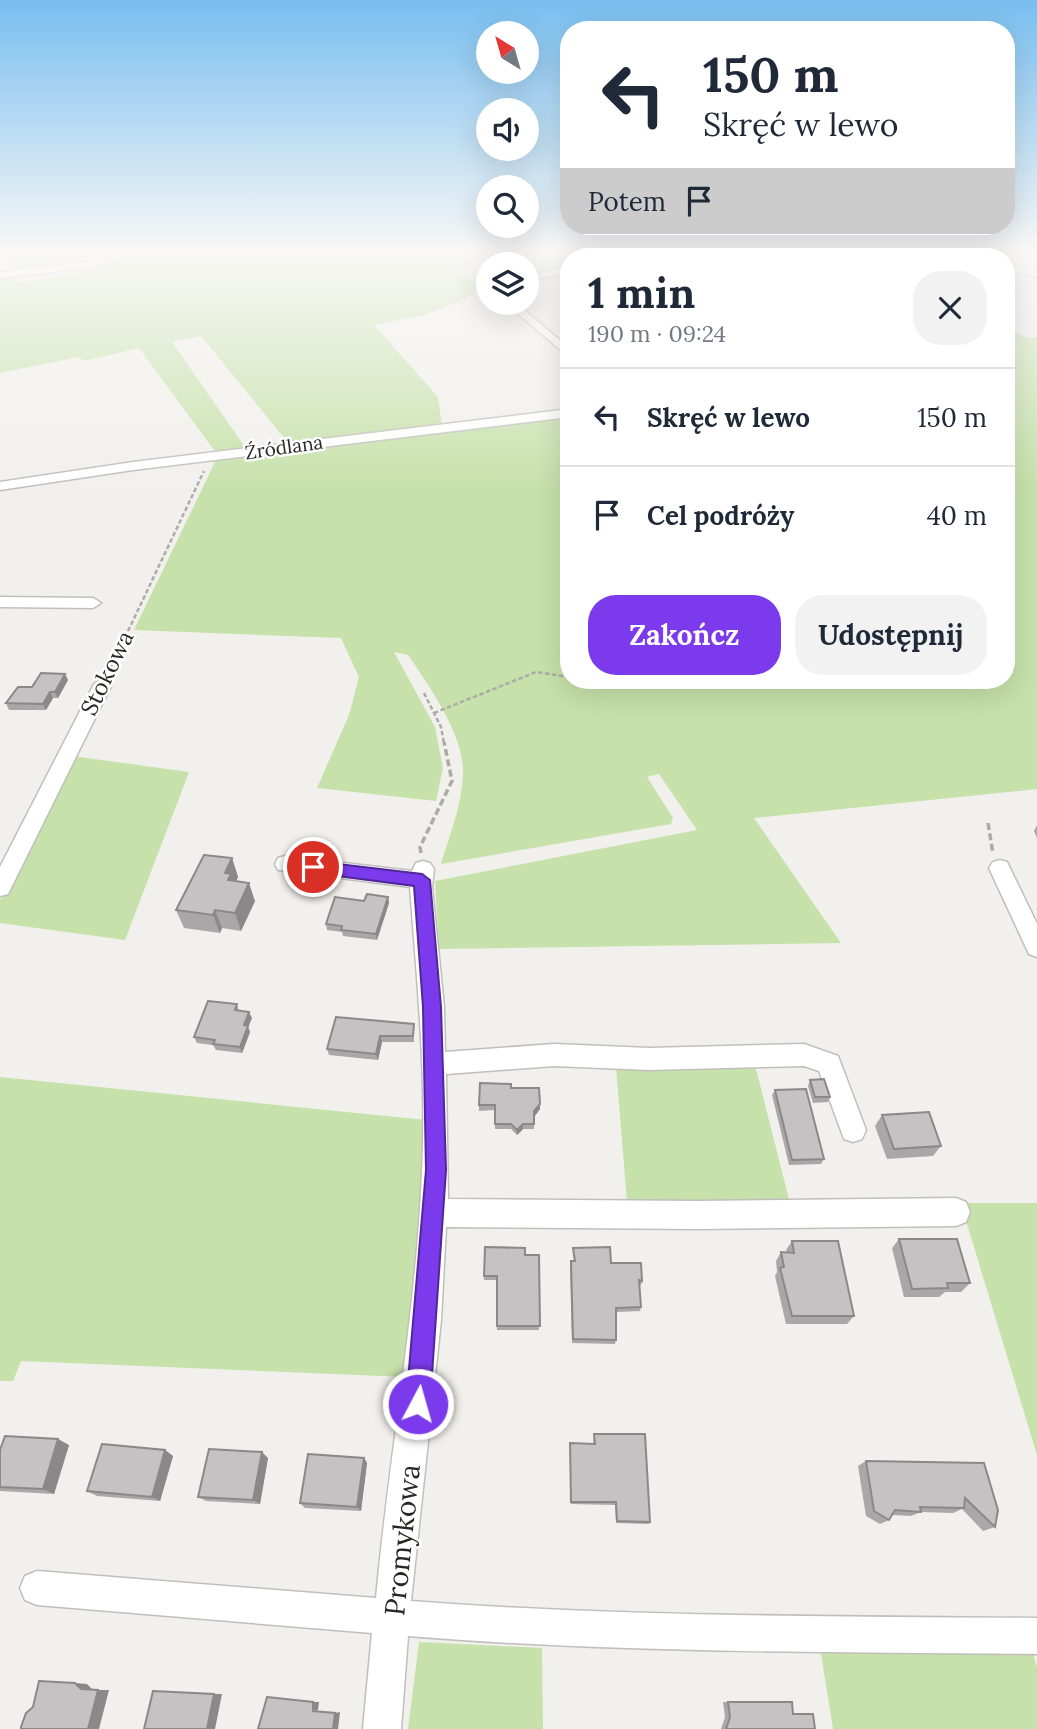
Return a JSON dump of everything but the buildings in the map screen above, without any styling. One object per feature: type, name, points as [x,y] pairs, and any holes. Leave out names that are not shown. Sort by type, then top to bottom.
[{"type":"street","points":[[543,332],[560,346]]},
{"type":"street","name":"Źródlana","points":[[0,486],[211,456],[560,414]]},
{"type":"street","points":[[0,602],[93,603]]},
{"type":"street","name":"Stokowa","points":[[0,888],[103,684]]},
{"type":"street","points":[[285,864],[423,875]]},
{"type":"street","points":[[1000,868],[1037,948]]},
{"type":"street","name":"Promykowa","points":[[383,1729],[398,1543],[426,1320],[436,1170],[432,1007],[423,875]]},
{"type":"street","points":[[432,1064],[554,1055],[649,1059],[804,1055],[829,1064],[853,1130]]},
{"type":"street","points":[[432,1213],[956,1212]]},
{"type":"street","points":[[37,1588],[494,1625],[660,1632],[1037,1636]]},
{"type":"path","name":"Stokowa","points":[[103,684],[211,456]]},
{"type":"path","points":[[434,713],[536,672],[560,676]]},
{"type":"path","points":[[423,875],[420,847],[452,781],[441,727],[424,693]]},
{"type":"path","points":[[988,823],[993,852],[1000,868]]},
{"type":"green space","points":[[0,332],[380,332],[438,397],[442,426],[290,445],[201,336],[172,342],[247,450],[217,454],[139,348],[84,361],[79,357],[0,373]]},
{"type":"green space","points":[[1015,332],[1027,338],[1037,337],[1037,789],[754,818],[841,943],[439,949],[435,881],[697,830],[659,774],[647,777],[673,818],[671,824],[441,864],[461,794],[461,756],[451,725],[425,680],[408,655],[394,652],[435,727],[443,768],[436,801],[317,788],[349,715],[359,677],[341,638],[134,630],[217,458],[560,417],[560,689],[1015,689]]},
{"type":"green space","points":[[72,756],[189,772],[125,940],[0,923],[0,900]]},
{"type":"green space","points":[[616,1067],[756,1069],[790,1203],[627,1202]]},
{"type":"green space","points":[[0,1077],[426,1120],[406,1377],[21,1361],[13,1381],[0,1381]]},
{"type":"green space","points":[[960,1203],[1037,1203],[1037,1455],[967,1224]]},
{"type":"green space","points":[[419,1642],[542,1648],[543,1729],[408,1729]]},
{"type":"green space","points":[[820,1647],[1032,1650],[1037,1667],[1037,1729],[833,1729]]},
{"type":"route","points":[[313,867],[422,880],[432,1007],[436,1170],[418,1404]]}]
